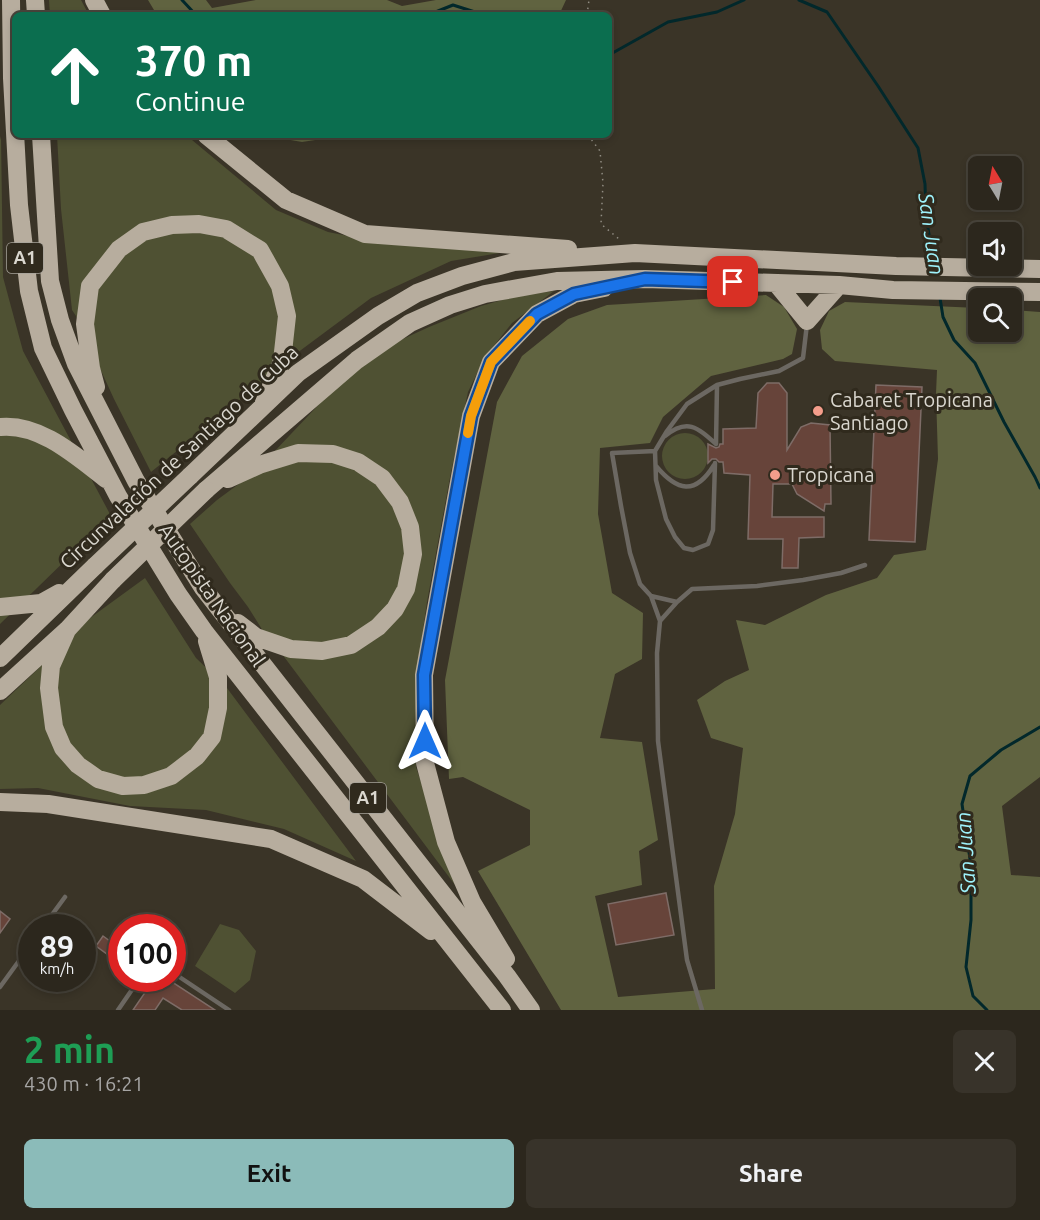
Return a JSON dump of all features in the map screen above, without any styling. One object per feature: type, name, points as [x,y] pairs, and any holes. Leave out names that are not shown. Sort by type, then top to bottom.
[{"type":"highway","points":[[0,43],[5,0]]},
{"type":"highway","name":"Autopista Nacional","points":[[11,0],[12,78]]},
{"type":"highway","name":"Autopista Nacional","points":[[15,138],[19,205],[29,291],[43,348],[118,496],[178,594],[204,631],[502,1010]]},
{"type":"highway","name":"Autopista Nacional","points":[[41,138],[51,281],[60,320],[76,364],[136,481],[203,588],[500,967],[531,1010]]},
{"type":"highway","points":[[210,138],[285,200],[365,234],[636,253]]},
{"type":"highway","points":[[111,434],[91,368],[85,324],[90,286],[118,249],[143,232],[172,225],[199,224],[226,229],[260,250],[280,286],[287,316],[282,361],[261,410]]},
{"type":"highway","name":"Circunvalación de Santiago de Cuba","points":[[0,658],[298,373],[378,316],[417,293],[462,276],[514,262],[636,253],[896,266],[1040,269]]},
{"type":"highway","points":[[536,1010],[472,902],[446,842],[425,763],[424,675],[471,416],[491,362],[537,314],[574,294],[645,279]]},
{"type":"highway","points":[[0,692],[67,630],[113,580],[206,490],[357,360],[410,323],[450,305],[495,292],[557,281],[645,279],[839,285],[893,290],[1040,292]]},
{"type":"highway","points":[[776,283],[807,321],[839,285]]},
{"type":"highway","points":[[0,427],[9,426],[44,435],[112,483]]},
{"type":"highway","points":[[203,588],[230,617],[256,637],[291,649],[322,651],[351,645],[378,627],[395,609],[406,589],[413,554],[410,527],[400,502],[382,478],[358,462],[333,454],[298,453],[259,465],[206,490]]},
{"type":"highway","points":[[0,607],[41,603],[75,586]]},
{"type":"highway","points":[[67,630],[51,666],[49,688],[54,727],[63,748],[78,765],[98,779],[123,786],[144,785],[171,776],[196,756],[212,737],[218,708],[218,677],[204,631]]},
{"type":"highway","points":[[0,802],[48,804],[271,839],[363,879],[423,924],[459,955]]},
{"type":"lane","points":[[656,466],[669,481],[680,486],[692,486],[702,480],[715,463],[713,530],[708,544],[693,550],[684,548],[675,537],[666,519],[658,490],[656,480],[656,466],[656,451],[687,404],[717,385],[779,371],[803,358],[807,321]]},
{"type":"lane","points":[[663,438],[674,429],[685,426],[700,430],[716,444],[717,385]]},
{"type":"lane","points":[[656,451],[612,453],[630,553],[640,584],[651,596],[660,621],[657,653],[658,741],[687,960],[702,1010]]},
{"type":"lane","points":[[660,621],[677,602],[692,590],[757,586],[803,580],[841,573],[865,565]]},
{"type":"lane","points":[[651,596],[677,602]]},
{"type":"lane","points":[[53,914],[65,897]]},
{"type":"lane","points":[[0,987],[18,962]]},
{"type":"lane","points":[[186,981],[229,1010]]},
{"type":"lane","points":[[118,1010],[130,992]]},
{"type":"path","points":[[590,138],[600,151],[603,183],[601,224],[618,239]]},
{"type":"green space","points":[[49,0],[81,0],[87,12],[50,12]]},
{"type":"green space","points":[[148,0],[206,0],[212,8],[256,0],[387,0],[402,6],[436,0],[566,0],[560,12],[155,12]]},
{"type":"green space","points":[[1,136],[3,277],[23,351],[111,516],[0,624],[0,140]]},
{"type":"green space","points":[[57,138],[190,138],[276,210],[328,232],[379,242],[512,251],[451,261],[371,298],[297,353],[151,472],[72,310],[61,209]]},
{"type":"green space","points":[[279,138],[328,138],[302,142]]},
{"type":"green space","points":[[554,291],[512,323],[485,357],[468,392],[427,602],[416,678],[416,767],[455,885],[263,631],[190,524],[217,500],[255,472],[325,398],[358,368],[392,344],[481,306],[516,296]]},
{"type":"green space","points":[[766,295],[784,307],[797,329],[792,354],[783,359],[711,376],[663,417],[650,443],[600,448],[598,514],[612,593],[643,613],[642,659],[615,674],[600,738],[642,742],[658,840],[639,851],[642,885],[595,896],[618,997],[715,989],[714,886],[735,814],[743,748],[711,738],[697,700],[725,681],[749,670],[736,620],[765,625],[826,595],[877,578],[894,555],[926,550],[938,459],[937,370],[835,361],[822,349],[820,330],[829,311],[845,302],[968,308],[968,342],[1022,342],[1022,311],[1040,312],[1040,777],[1002,806],[1011,875],[1040,877],[1040,1010],[561,1010],[478,871],[530,845],[530,810],[463,777],[449,779],[445,680],[497,402],[522,356],[568,319],[607,305]]},
{"type":"green space","points":[[685,433],[701,440],[708,456],[701,472],[685,479],[669,472],[662,456],[669,440]]},
{"type":"green space","points":[[145,578],[196,658],[227,688],[356,861],[284,829],[206,810],[130,806],[38,788],[0,789],[0,705],[75,629]]},
{"type":"green space","points":[[220,924],[239,930],[256,951],[250,980],[235,993],[195,966]]},
{"type":"building","points":[[767,383],[779,383],[787,393],[787,450],[801,427],[811,423],[830,425],[831,504],[825,504],[824,511],[797,494],[792,484],[773,484],[772,517],[824,517],[824,537],[799,538],[798,568],[782,568],[783,539],[748,539],[750,475],[724,473],[723,462],[716,459],[708,463],[708,444],[716,448],[723,444],[723,429],[756,428],[758,393]]},
{"type":"building","points":[[876,385],[922,387],[915,542],[869,540]]},
{"type":"building","points":[[666,893],[674,935],[616,945],[608,904]]},
{"type":"building","points":[[0,911],[10,919],[0,933]]},
{"type":"building","points":[[103,936],[108,940],[108,955],[96,946]]},
{"type":"building","points":[[186,991],[215,1010],[182,1010],[163,998],[155,1010],[133,1010],[145,992]]},
{"type":"waterway","name":"San Juan","points":[[182,0],[193,12]]},
{"type":"waterway","name":"San Juan","points":[[612,53],[668,22],[717,12],[744,0]]},
{"type":"waterway","name":"San Juan","points":[[799,0],[827,12],[918,148],[925,184],[926,216],[933,259]]},
{"type":"waterway","name":"San Juan","points":[[436,12],[453,5],[475,12]]},
{"type":"waterway","name":"San Juan","points":[[940,298],[943,317],[954,340],[975,363],[1040,488]]},
{"type":"waterway","name":"San Juan","points":[[987,1010],[973,996],[966,967],[971,895],[970,859],[962,804],[970,776],[1001,750],[1040,727]]},
{"type":"slow traffic","points":[[468,433],[471,416],[491,362],[530,321]]},
{"type":"place","name":"Cabaret Tropicana Santiago","points":[[818,411]]},
{"type":"place","name":"Tropicana","points":[[775,475]]},
{"type":"route","points":[[425,741],[424,675],[471,416],[491,362],[537,314],[574,294],[645,279],[733,282]]}]
